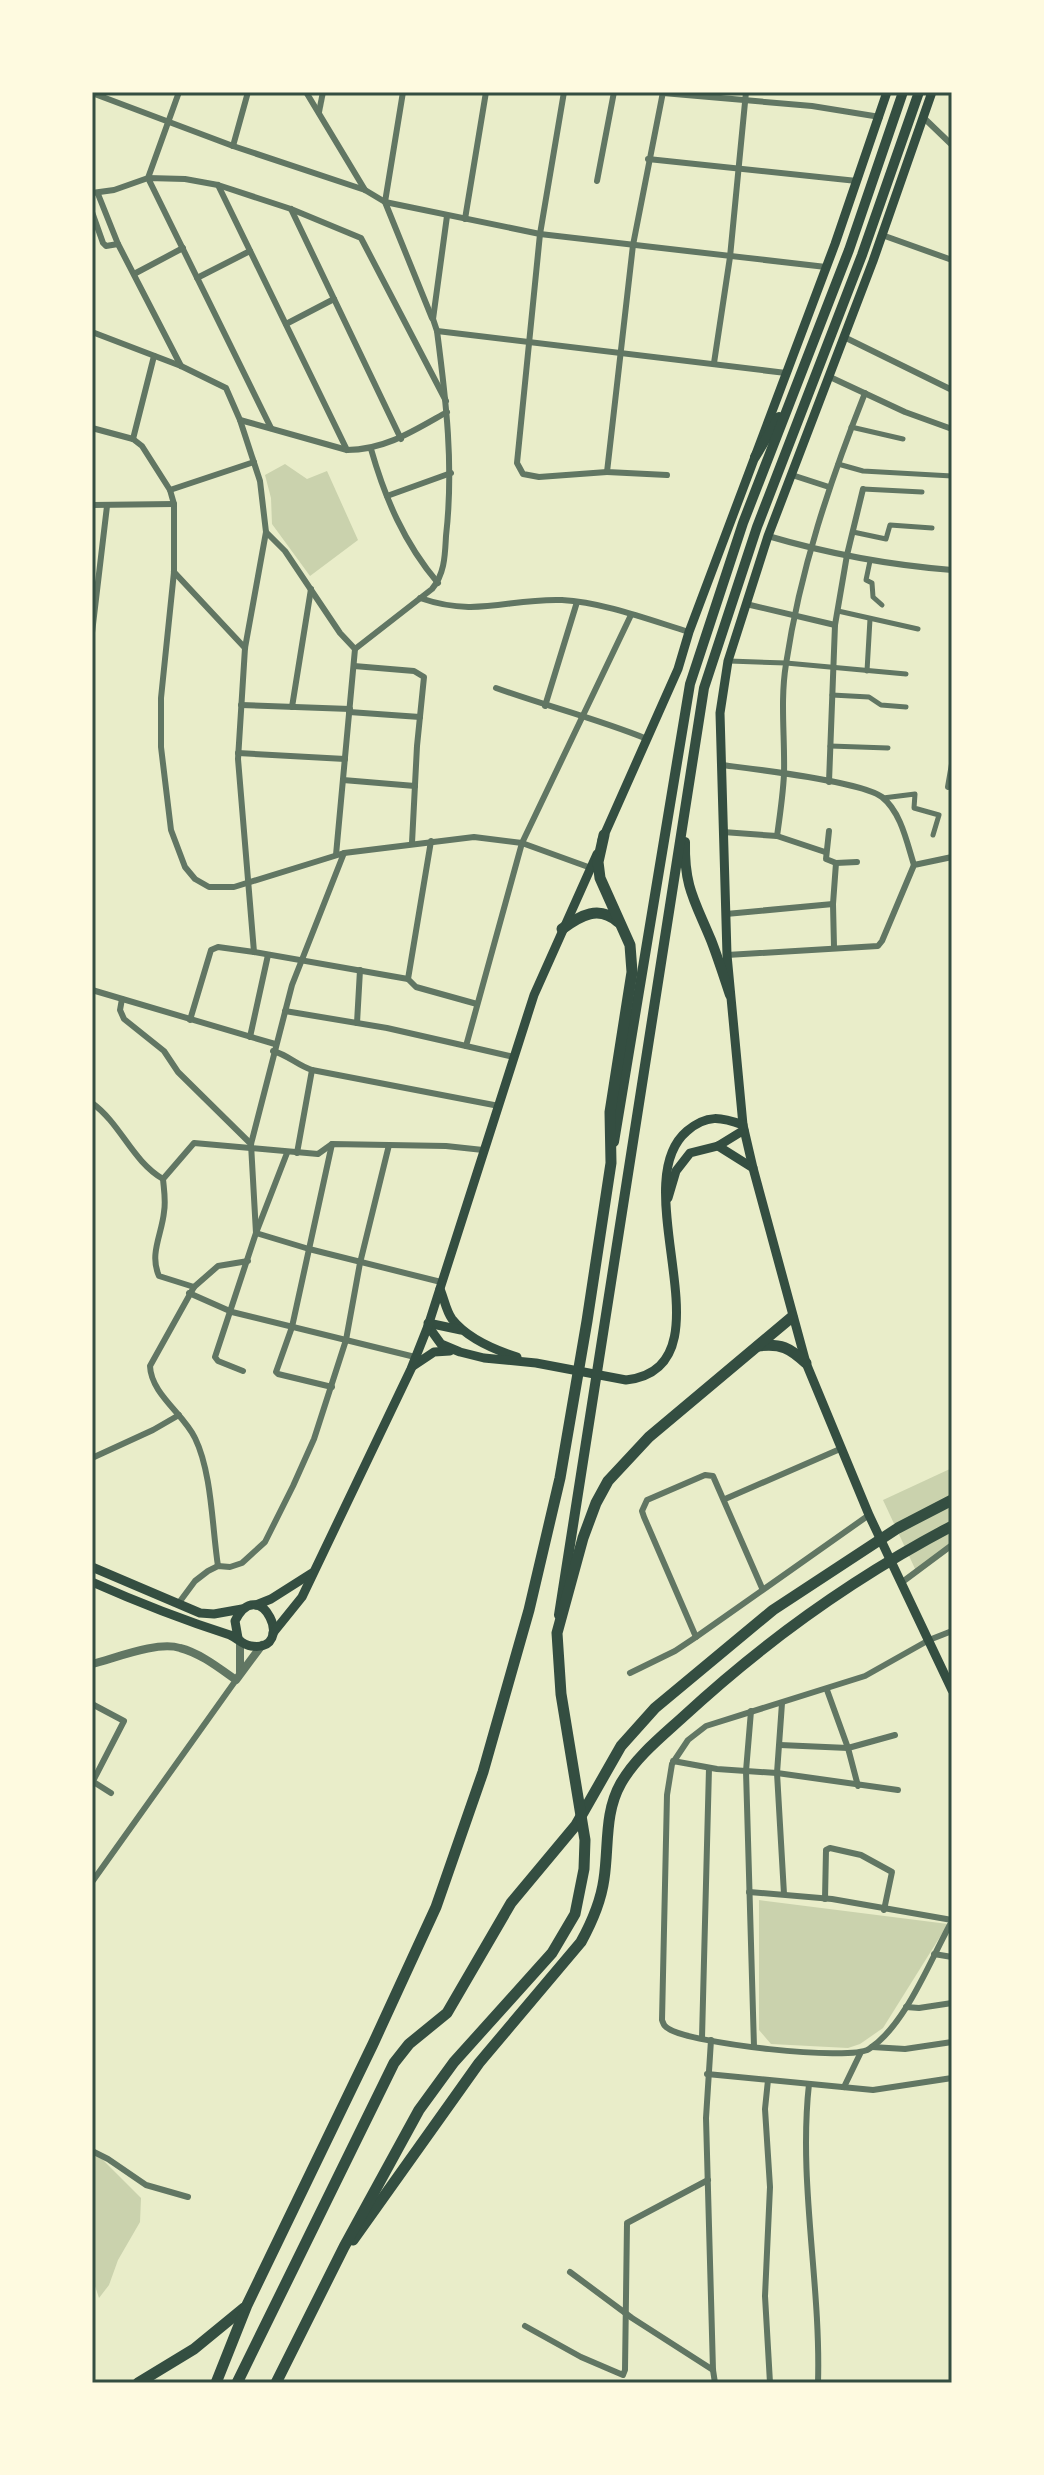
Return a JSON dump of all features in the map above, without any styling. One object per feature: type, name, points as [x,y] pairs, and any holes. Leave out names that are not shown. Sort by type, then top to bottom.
[{"type":"highway","points":[[216,2383],[247,2305],[436,1907],[483,1772],[529,1610],[560,1478],[587,1321],[611,1163],[610,1112],[632,972],[630,945],[624,927],[600,878],[598,862],[604,835]]},
{"type":"highway","points":[[562,929],[578,917],[601,912],[624,927]]},
{"type":"highway","points":[[276,2383],[407,2130],[454,2062],[552,1953],[570,1925],[581,1892],[585,1856],[583,1821],[561,1694],[557,1633],[596,1503],[608,1481],[649,1437],[792,1317]]},
{"type":"highway","points":[[758,1347],[782,1345],[806,1363]]},
{"type":"highway","points":[[237,2383],[394,2063],[409,2044],[447,2013],[511,1903],[576,1825],[621,1746],[655,1708],[773,1610],[898,1528],[952,1500]]},
{"type":"highway","points":[[344,2247],[364,2227],[479,2063],[581,1942],[602,1892],[610,1811],[629,1771],[686,1714],[785,1631],[876,1569],[952,1526]]},
{"type":"highway","points":[[138,2383],[194,2349],[247,2305]]},
{"type":"main road","points":[[92,1582],[250,1646],[262,1645],[302,1597],[411,1369],[534,995],[678,669],[887,92]]},
{"type":"main road","points":[[611,1163],[690,684],[743,523],[849,250],[903,92]]},
{"type":"main road","points":[[557,1633],[704,688],[747,556],[867,240],[919,92]]},
{"type":"main road","points":[[932,92],[830,377],[768,536],[728,661],[720,713],[727,955],[744,1128],[753,1168],[806,1363],[869,1515],[952,1690]]},
{"type":"main road","points":[[755,457],[796,388]]},
{"type":"main road","points":[[687,796],[684,871],[692,900],[730,995]]},
{"type":"main road","points":[[428,1324],[441,1344],[484,1358],[536,1363],[626,1380],[640,1378],[658,1368],[670,1353],[677,1323],[666,1171],[682,1134],[705,1119],[717,1116],[744,1128]]},
{"type":"main road","points":[[667,1202],[682,1160],[690,1153],[718,1146],[744,1128]]},
{"type":"main road","points":[[718,1146],[753,1168]]},
{"type":"main road","points":[[440,1285],[449,1313],[464,1330],[491,1348],[536,1363]]},
{"type":"main road","points":[[428,1324],[464,1330]]},
{"type":"main road","points":[[411,1369],[434,1352],[460,1352]]},
{"type":"main road","points":[[92,1567],[200,1613],[214,1614],[271,1599],[315,1571]]},
{"type":"main road","points":[[239,1639],[234,1630],[235,1621],[250,1607],[263,1608],[271,1615],[273,1633]]},
{"type":"street","points":[[179,92],[148,178],[271,428]]},
{"type":"street","points":[[233,146],[248,92]]},
{"type":"street","points":[[306,92],[365,190]]},
{"type":"street","points":[[319,112],[323,92]]},
{"type":"street","points":[[355,649],[438,583],[444,562],[451,473],[437,331],[385,202],[403,92]]},
{"type":"street","points":[[465,219],[486,92]]},
{"type":"street","points":[[564,92],[540,234],[517,455],[519,469],[523,474],[539,477],[607,472],[667,475]]},
{"type":"street","points":[[597,181],[614,92]]},
{"type":"street","points":[[714,363],[730,257],[746,92]]},
{"type":"street","points":[[92,93],[233,146],[365,190],[385,202],[540,234],[826,267]]},
{"type":"street","points":[[607,472],[633,245],[663,93],[812,106],[880,117]]},
{"type":"street","points":[[924,118],[952,145]]},
{"type":"street","points":[[648,159],[857,181]]},
{"type":"street","points":[[181,366],[95,194],[148,178],[185,179],[218,185],[291,209],[363,241],[446,401]]},
{"type":"street","points":[[218,185],[347,450]]},
{"type":"street","points":[[291,209],[401,439]]},
{"type":"street","points":[[92,212],[103,243],[106,246],[118,244]]},
{"type":"street","points":[[433,319],[447,216]]},
{"type":"street","points":[[882,235],[952,260]]},
{"type":"street","points":[[134,274],[183,248]]},
{"type":"street","points":[[197,278],[250,251]]},
{"type":"street","points":[[286,324],[334,299]]},
{"type":"street","points":[[437,331],[786,373]]},
{"type":"street","points":[[92,332],[181,366],[226,388],[254,462],[265,510],[266,532],[245,648],[238,753],[254,952]]},
{"type":"street","points":[[844,337],[952,390]]},
{"type":"street","points":[[133,439],[154,356]]},
{"type":"street","points":[[830,377],[952,429]]},
{"type":"street","points":[[777,836],[784,773],[783,696],[795,616],[809,548],[837,463],[865,393]]},
{"type":"street","points":[[240,420],[347,450],[371,449],[401,439],[447,412]]},
{"type":"street","points":[[851,427],[903,439]]},
{"type":"street","points":[[92,428],[133,439],[150,456],[170,490],[174,504],[174,572],[160,722],[165,800],[171,830],[185,867],[195,879],[209,887],[221,889],[340,854],[474,837],[522,843],[591,868]]},
{"type":"street","points":[[371,449],[387,496],[409,544],[438,583]]},
{"type":"street","points":[[170,490],[254,462]]},
{"type":"street","points":[[837,463],[863,471],[952,476]]},
{"type":"street","points":[[387,496],[451,473]]},
{"type":"street","points":[[792,475],[829,487]]},
{"type":"street","points":[[829,782],[835,625],[863,489],[922,492]]},
{"type":"street","points":[[92,505],[174,504]]},
{"type":"street","points":[[92,633],[107,506]]},
{"type":"street","points":[[853,532],[886,539],[890,525],[932,528]]},
{"type":"street","points":[[256,1233],[251,1147],[274,1048],[301,958],[340,854],[343,780],[355,649],[340,633],[285,551],[266,532]]},
{"type":"street","points":[[768,536],[870,561],[952,570]]},
{"type":"street","points":[[870,561],[866,580],[872,583],[873,597],[882,605]]},
{"type":"street","points":[[174,572],[245,648]]},
{"type":"street","points":[[292,707],[311,589]]},
{"type":"street","points":[[420,598],[461,608],[551,600],[577,602],[689,632]]},
{"type":"street","points":[[545,706],[577,602]]},
{"type":"street","points":[[746,604],[835,625]]},
{"type":"street","points":[[838,611],[918,629]]},
{"type":"street","points":[[466,1046],[522,843],[631,615]]},
{"type":"street","points":[[867,671],[870,619]]},
{"type":"street","points":[[728,661],[906,674]]},
{"type":"street","points":[[354,666],[422,674],[424,685],[412,843]]},
{"type":"street","points":[[496,688],[647,739]]},
{"type":"street","points":[[831,695],[869,697],[881,705],[906,707]]},
{"type":"street","points":[[241,705],[420,717]]},
{"type":"street","points":[[829,746],[888,748]]},
{"type":"street","points":[[238,753],[345,759]]},
{"type":"street","points":[[948,787],[952,764]]},
{"type":"street","points":[[722,765],[784,773],[869,791],[882,798],[903,829],[914,865],[880,944],[727,955]]},
{"type":"street","points":[[343,780],[415,786]]},
{"type":"street","points":[[882,798],[915,794],[914,808],[939,815],[933,835]]},
{"type":"street","points":[[829,831],[826,859],[836,863],[857,862]]},
{"type":"street","points":[[723,832],[777,836],[825,852]]},
{"type":"street","points":[[408,979],[431,841]]},
{"type":"street","points":[[914,865],[952,857]]},
{"type":"street","points":[[834,947],[836,863]]},
{"type":"street","points":[[726,914],[833,904]]},
{"type":"street","points":[[190,1020],[211,950],[218,947],[301,958],[408,979],[416,987],[477,1004]]},
{"type":"street","points":[[250,1037],[268,955]]},
{"type":"street","points":[[357,1023],[360,970]]},
{"type":"street","points":[[92,990],[250,1037],[312,1070],[499,1106]]},
{"type":"street","points":[[122,999],[120,1010],[124,1019],[164,1051],[178,1072],[251,1147]]},
{"type":"street","points":[[285,1011],[357,1023],[514,1057]]},
{"type":"street","points":[[297,1153],[312,1070]]},
{"type":"street","points":[[92,1103],[140,1162],[163,1179]]},
{"type":"street","points":[[415,1357],[232,1312],[164,1279],[157,1271],[157,1238],[165,1208],[163,1179],[194,1143],[320,1154],[332,1144],[446,1146],[483,1150]]},
{"type":"street","points":[[332,1144],[292,1327],[276,1373],[332,1387]]},
{"type":"street","points":[[178,1604],[195,1581],[218,1566],[230,1567],[242,1563],[265,1542],[314,1439],[346,1340],[360,1263],[389,1145]]},
{"type":"street","points":[[243,1371],[215,1357],[256,1233],[287,1153]]},
{"type":"street","points":[[256,1233],[440,1285]]},
{"type":"street","points":[[218,1566],[203,1461],[196,1439],[154,1382],[150,1366],[191,1290],[218,1266],[248,1261]]},
{"type":"street","points":[[92,1458],[179,1415]]},
{"type":"street","points":[[725,1499],[840,1449]]},
{"type":"street","points":[[696,1637],[642,1511],[647,1500],[705,1475],[717,1479],[762,1588]]},
{"type":"street","points":[[630,1673],[675,1651],[869,1515]]},
{"type":"street","points":[[901,1583],[952,1545]]},
{"type":"street","points":[[749,1892],[825,1899],[952,1921],[906,2007],[872,2047],[860,2054],[828,2054],[754,2047],[672,2031],[662,2020],[667,1795],[673,1761],[688,1740],[724,1718],[827,1690],[872,1673],[929,1640],[952,1631]]},
{"type":"street","points":[[238,1676],[239,1639]]},
{"type":"street","points":[[92,1882],[262,1645]]},
{"type":"street","points":[[92,1664],[168,1646],[181,1648],[238,1676]]},
{"type":"street","points":[[827,1690],[858,1786]]},
{"type":"street","points":[[782,1703],[777,1773],[784,1894]]},
{"type":"street","points":[[92,1704],[124,1721],[92,1782],[111,1793]]},
{"type":"street","points":[[751,1711],[746,1771],[754,2047]]},
{"type":"street","points":[[780,1745],[848,1748],[895,1735]]},
{"type":"street","points":[[673,1761],[898,1790]]},
{"type":"street","points":[[702,2038],[709,1768]]},
{"type":"street","points":[[825,1899],[826,1850],[830,1848],[861,1855],[892,1872],[884,1910]]},
{"type":"street","points":[[934,1954],[952,1957]]},
{"type":"street","points":[[906,2007],[923,2008],[952,2003]]},
{"type":"street","points":[[711,2040],[707,2074],[708,2180],[715,2383]]},
{"type":"street","points":[[872,2047],[905,2049],[952,2042]]},
{"type":"street","points":[[844,2087],[860,2054]]},
{"type":"street","points":[[707,2074],[873,2090],[952,2078]]},
{"type":"street","points":[[768,2080],[765,2109],[770,2187],[765,2296],[770,2383]]},
{"type":"street","points":[[809,2084],[806,2156],[816,2296],[818,2383]]},
{"type":"street","points":[[92,2151],[146,2185],[188,2197]]},
{"type":"street","points":[[525,2326],[581,2357],[623,2375],[627,2223],[708,2180]]},
{"type":"street","points":[[570,2272],[627,2314],[713,2370]]},
{"type":"green space","points":[[285,464],[307,479],[327,471],[358,540],[310,576],[272,524],[271,498],[265,475]]},
{"type":"green space","points":[[952,1468],[952,1546],[917,1573],[883,1500]]},
{"type":"green space","points":[[759,1900],[948,1924],[883,2028],[860,2044],[848,2048],[771,2044],[759,2030]]},
{"type":"green space","points":[[92,2153],[98,2155],[141,2198],[140,2222],[118,2260],[109,2285],[99,2298],[92,2277]]}]
